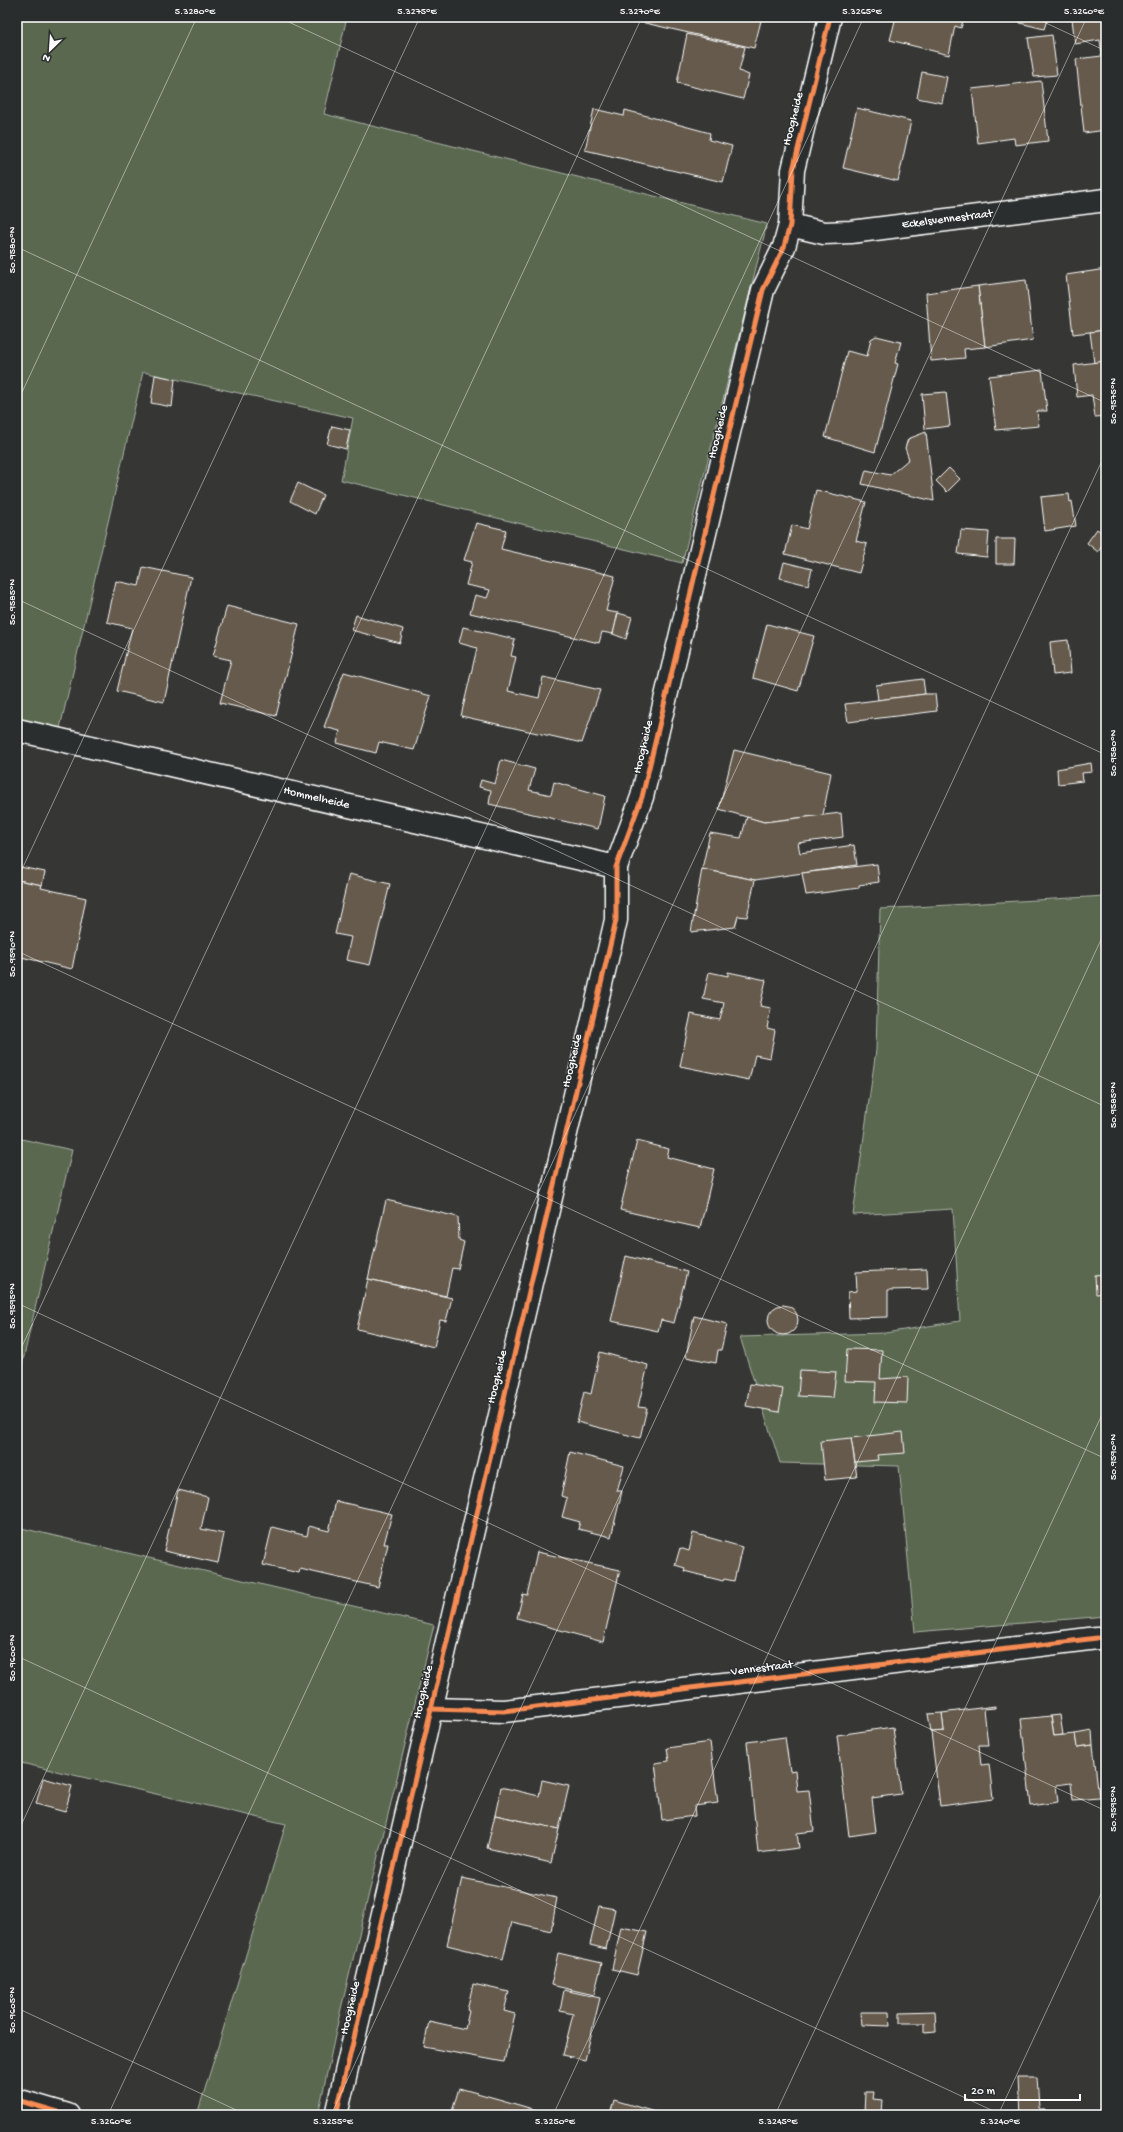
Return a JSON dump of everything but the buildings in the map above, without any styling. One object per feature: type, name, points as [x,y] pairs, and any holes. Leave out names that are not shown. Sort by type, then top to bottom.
[{"type":"street","name":"Hoogheide","points":[[336,2115],[616,920],[616,868],[642,796],[763,290],[784,247],[790,225],[793,170],[830,17]]},
{"type":"street","name":"Eckelsvennestraat","points":[[790,225],[824,233],[852,232],[1106,200]]},
{"type":"street","name":"Hommelheide","points":[[17,730],[616,868]]},
{"type":"street","name":"Vennestraat","points":[[430,1709],[504,1711],[1097,1638]]},
{"type":"street","points":[[17,2100],[68,2115]]},
{"type":"green space","points":[[17,17],[347,17],[324,114],[767,224],[682,563],[341,480],[353,418],[143,372],[60,728],[17,718]]},
{"type":"green space","points":[[1106,896],[1106,1616],[915,1632],[899,1466],[780,1463],[740,1337],[885,1333],[960,1321],[953,1209],[853,1215],[876,1050],[880,909]]},
{"type":"green space","points":[[17,1138],[72,1150],[17,1386]]},
{"type":"green space","points":[[17,1527],[434,1625],[339,2017],[318,2115],[197,2115],[286,1824],[17,1762]]},
{"type":"cycle path","points":[[336,2115],[616,920],[616,867],[642,797],[763,290],[784,247],[790,225],[793,170],[830,17]]},
{"type":"cycle path","points":[[430,1709],[504,1711],[1097,1638]]},
{"type":"cycle path","points":[[17,2100],[68,2115]]}]
